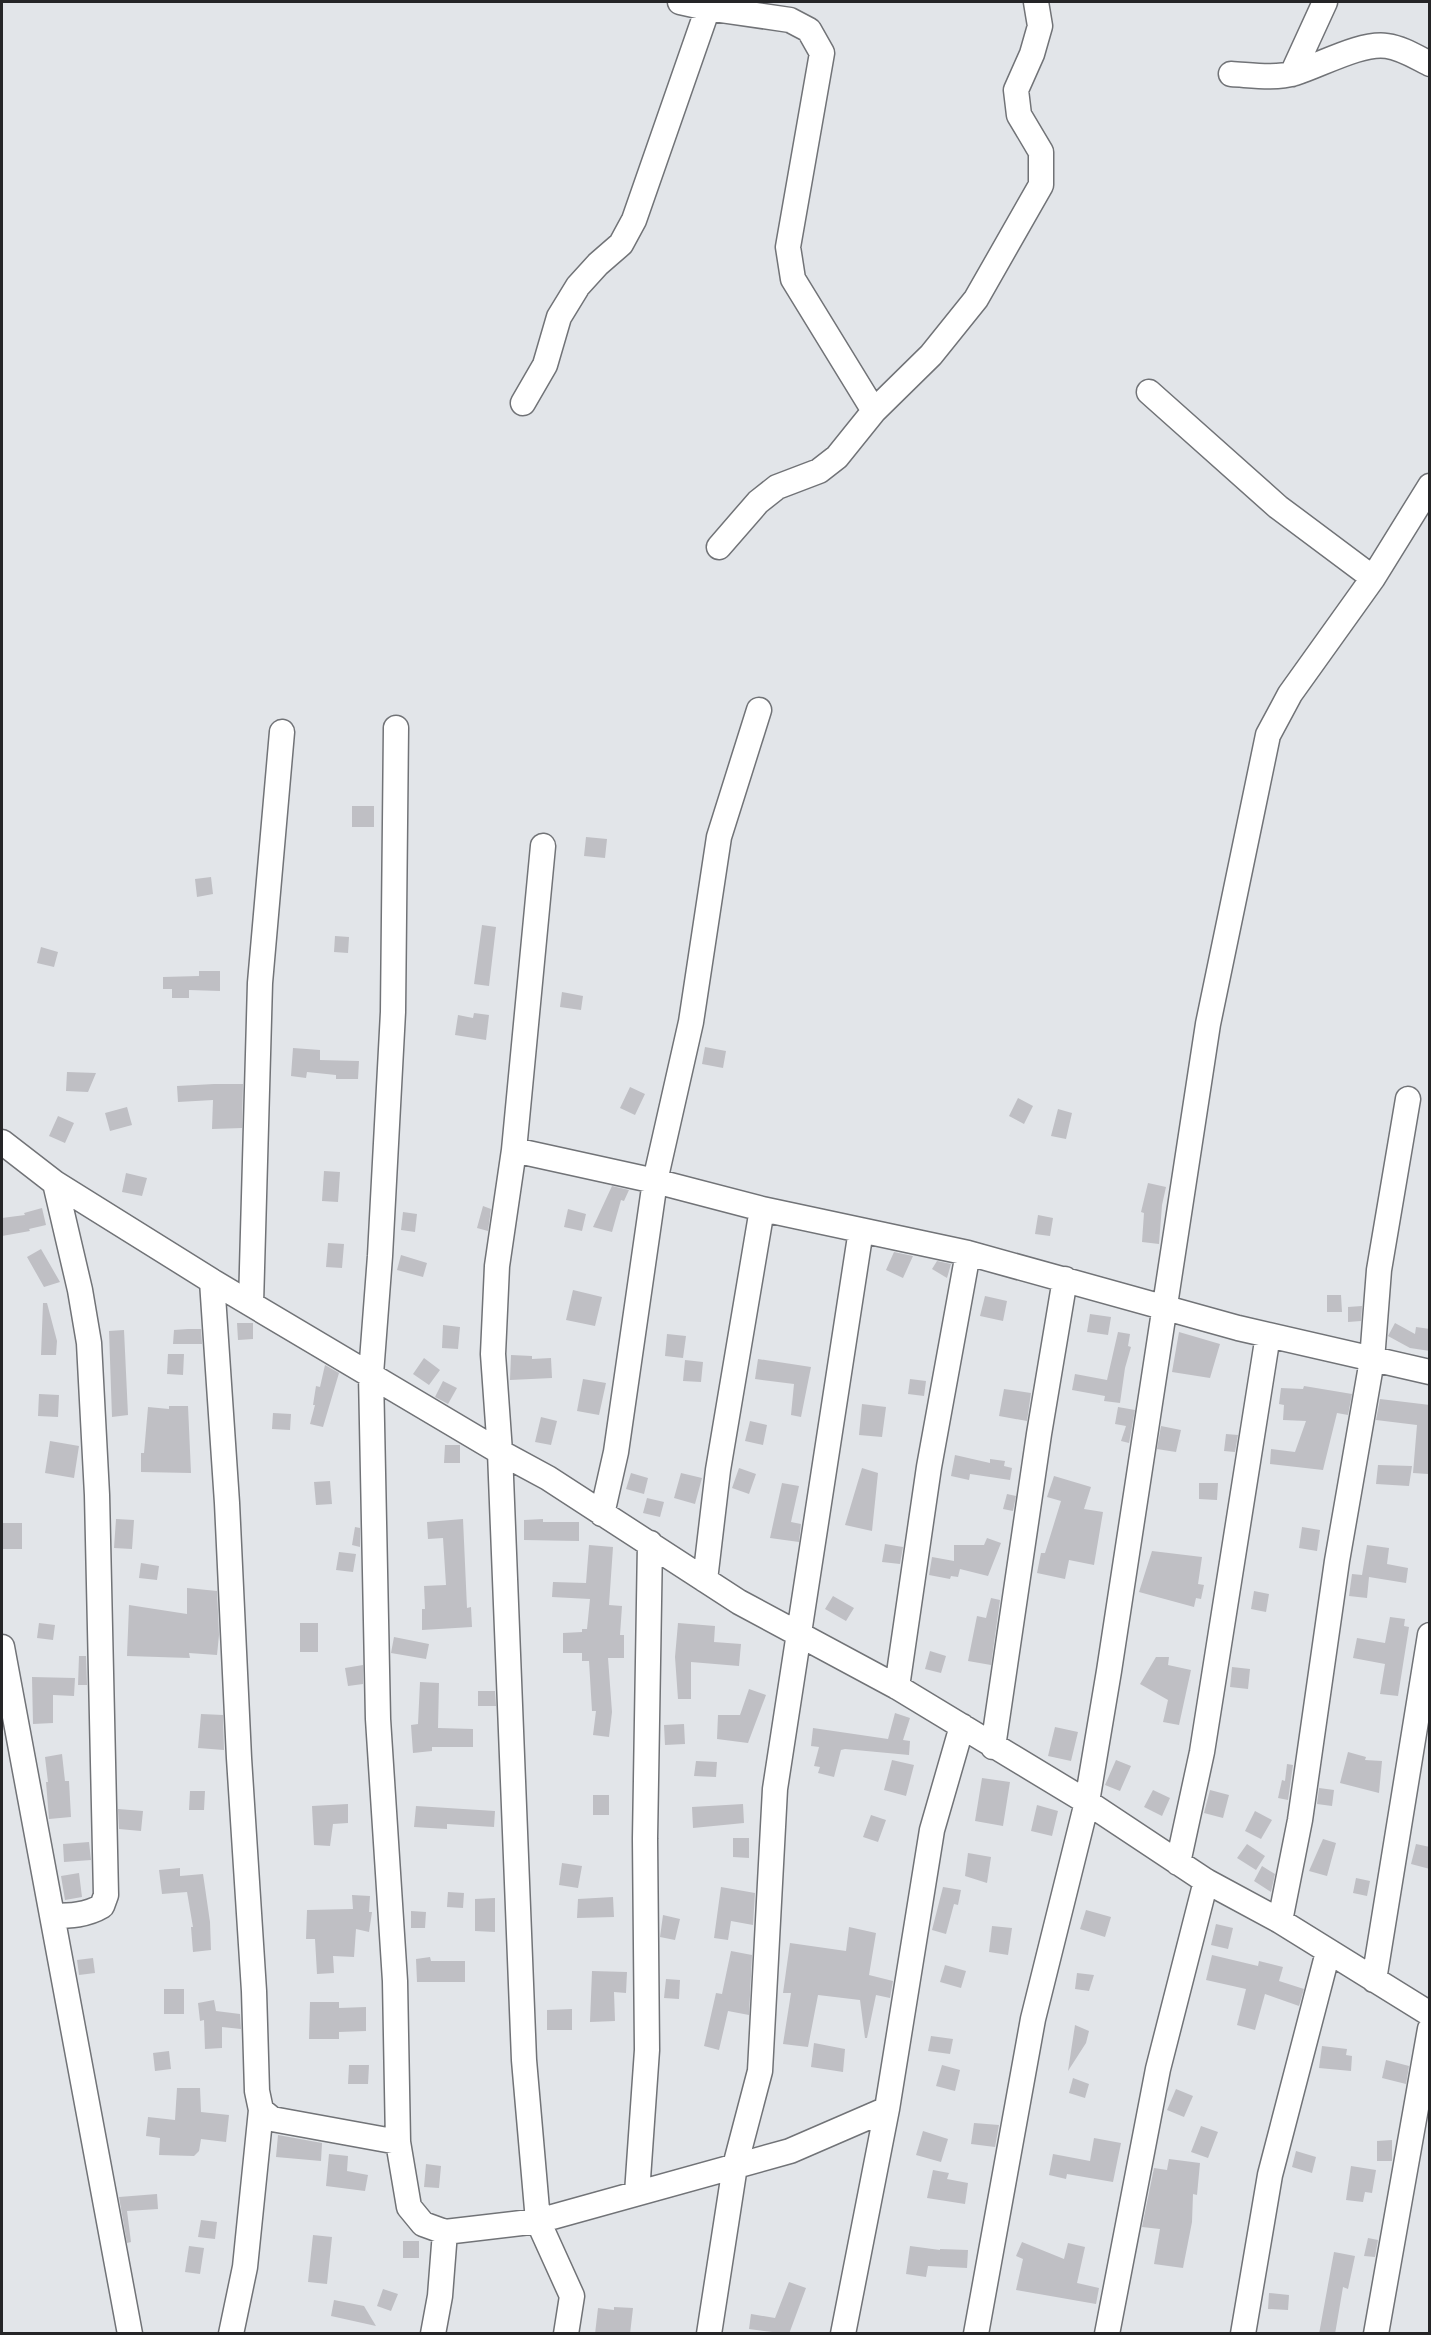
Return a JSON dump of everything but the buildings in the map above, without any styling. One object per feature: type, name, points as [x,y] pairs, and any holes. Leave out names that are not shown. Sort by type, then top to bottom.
[{"type":"street","points":[[680,2],[790,20],[810,30],[822,53],[788,247],[793,279],[874,411]]},
{"type":"street","points":[[719,547],[758,502],[777,487],[819,471],[837,457],[874,411],[931,355],[976,299],[1041,185],[1041,152],[1019,115],[1016,90],[1032,54],[1040,26],[1036,2]]},
{"type":"street","points":[[1292,74],[1325,2]]},
{"type":"street","points":[[523,403],[545,365],[559,317],[578,286],[621,244],[634,220],[708,5]]},
{"type":"street","points":[[1231,74],[1258,76],[1292,74],[1369,47],[1386,46],[1403,50],[1430,64]]},
{"type":"street","points":[[1149,392],[1278,507],[1373,578]]},
{"type":"street","points":[[976,2334],[1033,2019],[1087,1802],[1208,1024],[1268,735],[1290,694],[1373,578],[1430,486]]},
{"type":"street","points":[[602,1514],[616,1452],[655,1181],[691,1022],[719,837],[759,710]]},
{"type":"street","points":[[396,728],[393,1012],[380,1256],[371,1374],[378,1719],[395,1980],[398,2142],[410,2207],[423,2224],[445,2232],[538,2221],[790,2151],[887,2109]]},
{"type":"street","points":[[251,1304],[260,983],[282,732]]},
{"type":"street","points":[[543,846],[514,1150],[497,1266],[493,1354],[500,1452],[524,2060],[538,2221],[572,2296],[566,2334]]},
{"type":"street","points":[[1280,1921],[1300,1820],[1337,1561],[1372,1360],[1379,1270],[1408,1099]]},
{"type":"street","points":[[2,1142],[55,1184],[212,1281],[500,1452],[548,1478],[740,1602],[897,1687],[962,1726],[993,1747],[1087,1802],[1206,1881],[1280,1921],[1430,2014]]},
{"type":"street","points":[[514,1150],[655,1181],[762,1209],[968,1253],[1268,1335],[1430,1372]]},
{"type":"street","points":[[53,1916],[74,1916],[94,1911],[102,1906],[106,1895],[97,1495],[89,1343],[80,1290],[55,1184]]},
{"type":"street","points":[[705,1580],[718,1470],[762,1209]]},
{"type":"street","points":[[709,2334],[735,2166],[760,2071],[776,1789],[861,1230]]},
{"type":"street","points":[[897,1687],[929,1467],[968,1253]]},
{"type":"street","points":[[993,1747],[1039,1434],[1065,1279]]},
{"type":"street","points":[[212,1281],[227,1503],[239,1758],[254,1991],[257,2091],[261,2110],[245,2267],[231,2334]]},
{"type":"street","points":[[1178,1863],[1202,1752],[1268,1335]]},
{"type":"street","points":[[637,2193],[647,2050],[645,1828],[650,1543]]},
{"type":"street","points":[[1374,1980],[1430,1635]]},
{"type":"street","points":[[2,1647],[129,2334]]},
{"type":"street","points":[[843,2334],[887,2109],[932,1830],[962,1726]]},
{"type":"street","points":[[1107,2334],[1158,2068],[1206,1881]]},
{"type":"street","points":[[1243,2334],[1270,2175],[1328,1952]]},
{"type":"street","points":[[1376,2334],[1430,2029]]},
{"type":"street","points":[[261,2110],[272,2119],[398,2142]]},
{"type":"street","points":[[433,2334],[440,2296],[445,2232]]}]
